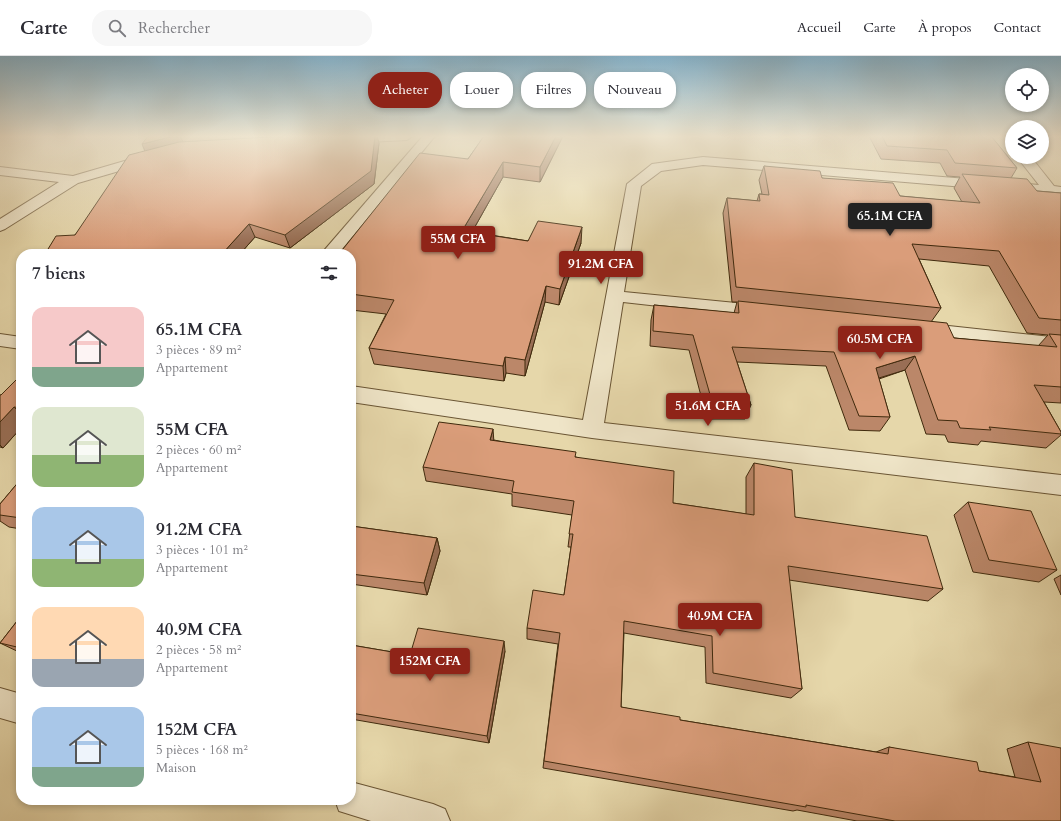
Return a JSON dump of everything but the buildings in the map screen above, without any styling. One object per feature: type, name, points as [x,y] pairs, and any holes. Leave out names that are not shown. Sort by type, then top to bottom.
[{"type":"street","points":[[6,172],[73,180]]},
{"type":"street","points":[[0,226],[73,180],[102,172]]},
{"type":"street","points":[[333,249],[399,172]]},
{"type":"street","points":[[592,430],[634,184],[651,172]]},
{"type":"street","points":[[834,172],[1056,190]]},
{"type":"street","points":[[1038,172],[1056,190]]},
{"type":"street","points":[[614,296],[787,314]]},
{"type":"street","points":[[904,327],[1061,344]]},
{"type":"street","points":[[0,340],[16,342]]},
{"type":"street","points":[[356,395],[592,430],[1061,485]]},
{"type":"street","points":[[0,703],[16,708]]},
{"type":"street","points":[[356,800],[433,821]]}]
